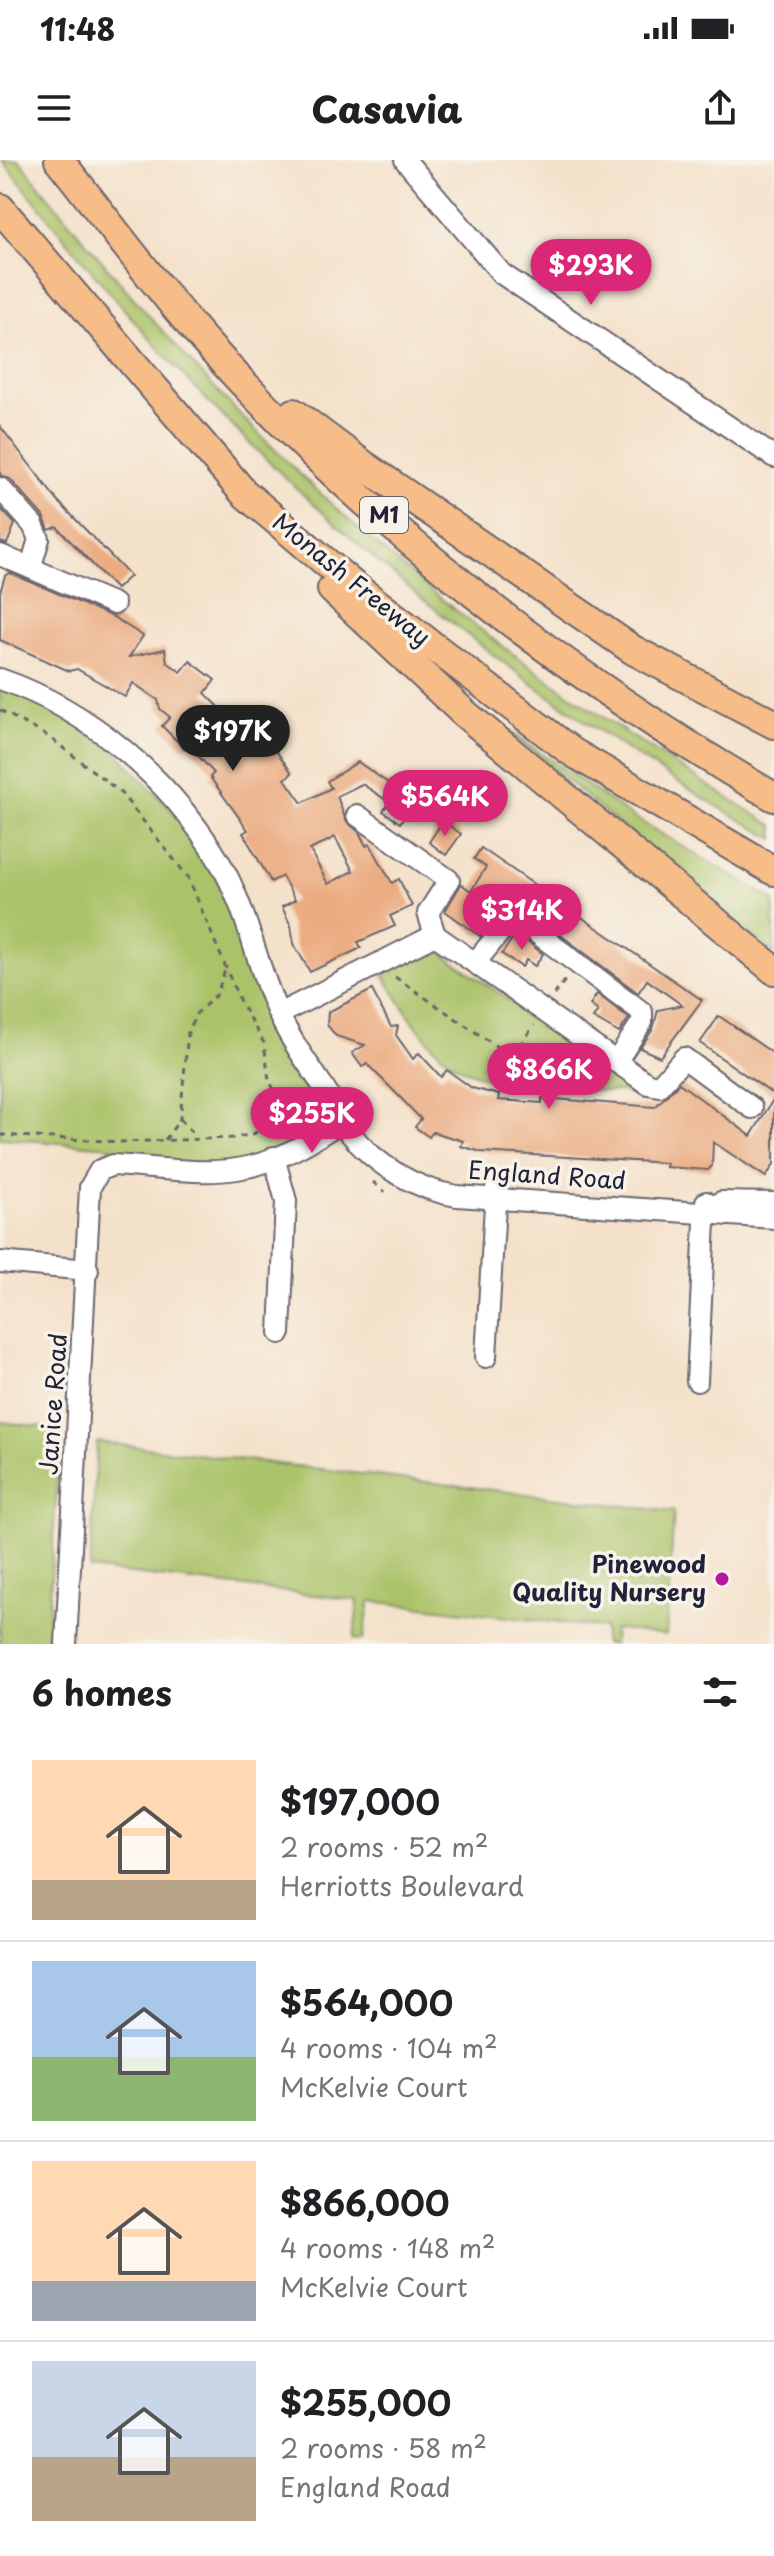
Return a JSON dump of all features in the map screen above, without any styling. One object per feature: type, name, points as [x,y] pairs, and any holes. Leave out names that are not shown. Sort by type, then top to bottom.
[{"type":"highway","name":"M1","points":[[59,160],[206,343],[308,448],[481,598],[594,682],[774,797]]},
{"type":"highway","name":"Monash Freeway","points":[[0,208],[244,493],[354,586],[572,752],[774,871]]},
{"type":"highway","points":[[206,343],[365,466],[609,634],[693,684],[774,724]]},
{"type":"highway","points":[[244,493],[288,549],[464,713],[774,970]]},
{"type":"street","points":[[411,162],[502,274],[774,457]]},
{"type":"street","points":[[0,488],[33,525],[39,539],[31,566]]},
{"type":"street","points":[[0,555],[114,604]]},
{"type":"street","name":"England Road","points":[[0,679],[25,687],[89,723],[136,761],[176,802],[220,862],[247,924],[279,1014],[343,1114],[395,1165],[452,1195],[496,1194],[706,1208],[774,1218]]},
{"type":"street","points":[[357,815],[449,880],[428,913],[435,935],[648,1084],[659,1086],[684,1058],[752,1108]]},
{"type":"street","points":[[475,963],[512,917],[642,1012],[642,1022],[616,1062]]},
{"type":"street","points":[[279,1014],[435,935]]},
{"type":"street","points":[[280,1333],[286,1201],[274,1157],[343,1114]]},
{"type":"street","name":"Janice Road","points":[[66,1644],[90,1187],[100,1170],[113,1165],[228,1170],[274,1157]]},
{"type":"street","points":[[486,1357],[496,1194]]},
{"type":"street","name":"England Road","points":[[706,1208],[774,1203]]},
{"type":"street","points":[[697,1381],[706,1208]]},
{"type":"street","points":[[0,1262],[88,1270]]},
{"type":"path","points":[[0,710],[49,737],[120,792],[188,877],[225,970],[264,1043],[269,1081],[274,1089],[302,1107],[313,1110]]},
{"type":"path","points":[[386,960],[393,975],[512,1057],[577,963]]},
{"type":"path","points":[[165,1140],[180,1119],[188,1032],[196,1014],[217,994],[225,970]]},
{"type":"path","points":[[0,1135],[122,1142],[253,1134],[302,1107]]},
{"type":"path","points":[[180,1119],[188,1132],[204,1138]]},
{"type":"green space","points":[[2,160],[19,160],[190,361],[281,456],[378,546],[472,623],[570,695],[774,826],[774,839],[614,741],[537,687],[389,571],[250,444],[185,377],[114,298]]},
{"type":"green space","points":[[0,679],[89,723],[220,862],[279,1014],[336,1105],[274,1157],[253,1166],[113,1165],[111,1147],[0,1138]]},
{"type":"green space","points":[[499,724],[633,817],[774,900],[774,953]]},
{"type":"green space","points":[[432,946],[641,1093],[514,1084],[489,1079],[447,1059],[419,1029],[380,970]]},
{"type":"green space","points":[[0,1422],[60,1429],[47,1644],[0,1644]]},
{"type":"green space","points":[[97,1442],[674,1512],[666,1635],[614,1629],[613,1644],[604,1644],[604,1628],[370,1601],[363,1640],[354,1639],[358,1600],[90,1569]]},
{"type":"building","points":[[0,426],[57,500],[130,576],[116,589],[57,527],[49,530],[43,516],[10,479],[0,475]]},
{"type":"building","points":[[0,508],[15,524],[7,544],[0,542]]},
{"type":"building","points":[[10,573],[113,617],[143,636],[129,657],[165,649],[167,662],[181,672],[190,661],[215,680],[205,693],[242,730],[251,722],[271,744],[292,773],[285,779],[302,803],[331,788],[327,781],[358,762],[415,802],[400,823],[383,811],[389,802],[362,784],[337,796],[346,821],[359,832],[366,846],[370,844],[392,883],[399,879],[412,906],[390,916],[395,926],[358,942],[361,948],[310,972],[294,944],[291,926],[282,907],[295,900],[282,876],[271,882],[243,833],[248,830],[210,777],[214,773],[188,745],[185,749],[162,726],[170,717],[160,709],[158,700],[133,683],[125,697],[77,669],[69,671],[0,640],[0,592],[5,576]],"holes":[[[335,837],[353,871],[328,884],[310,850]]]},
{"type":"building","points":[[443,821],[461,834],[446,855],[429,842]]},
{"type":"building","points":[[481,848],[702,1000],[660,1057],[640,1048],[653,1029],[658,1010],[682,1005],[647,980],[638,993],[534,915],[538,909],[514,891],[480,936],[445,911],[461,884],[471,891],[486,867],[474,859]]},
{"type":"building","points":[[516,933],[543,954],[535,966],[526,960],[522,967],[502,954]]},
{"type":"building","points":[[372,990],[391,1027],[398,1026],[396,1035],[413,1059],[419,1053],[441,1077],[447,1070],[472,1088],[499,1095],[498,1100],[542,1103],[542,1098],[655,1107],[679,1083],[751,1136],[774,1098],[774,1164],[766,1177],[713,1142],[712,1166],[708,1170],[666,1167],[667,1163],[481,1152],[461,1146],[463,1141],[433,1132],[429,1137],[415,1127],[421,1119],[367,1064],[362,1067],[352,1053],[365,1045],[336,1036],[327,1025],[328,1012]]},
{"type":"building","points":[[597,994],[629,1018],[619,1033],[593,1018],[598,1011],[590,1005]]},
{"type":"building","points":[[719,1016],[774,1054],[774,1095],[700,1043]]},
{"type":"place","name":"Pinewood Quality Nursery","points":[[722,1579]]}]
